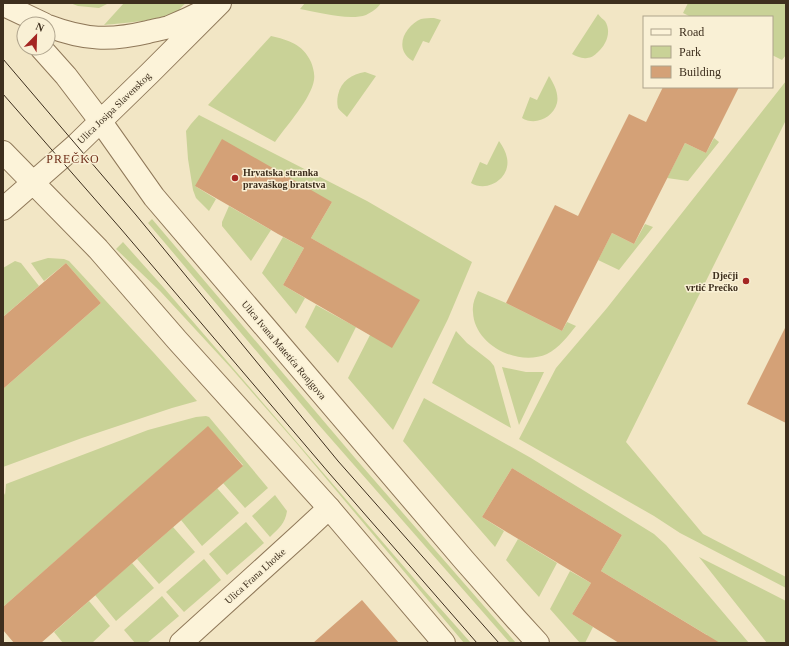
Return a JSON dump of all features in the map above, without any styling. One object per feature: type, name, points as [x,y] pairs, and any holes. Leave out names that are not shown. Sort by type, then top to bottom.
[{"type":"street","points":[[56,29],[64,32],[98,38],[129,37],[168,27],[219,4]]},
{"type":"street","name":"Ulica Josipa Slavenskog","points":[[3,209],[101,122],[219,4]]},
{"type":"street","points":[[3,5],[27,16]]},
{"type":"street","points":[[3,5],[16,19]]},
{"type":"street","name":"Ulica Ivana Matetića Ronjgova","points":[[48,56],[66,76],[101,122],[162,206],[459,554],[538,643]]},
{"type":"street","points":[[3,152],[98,250],[329,508],[444,643]]},
{"type":"street","name":"Ulica Frana Lhotke","points":[[181,643],[329,508]]},
{"type":"green space","points":[[70,3],[109,3],[99,8],[78,6]]},
{"type":"green space","points":[[124,3],[186,3],[179,10],[163,17],[143,21],[104,25]]},
{"type":"green space","points":[[305,3],[381,3],[375,10],[366,15],[359,17],[342,17],[300,9]]},
{"type":"green space","points":[[688,3],[786,3],[786,55],[782,60],[773,56],[773,16],[689,16],[683,13]]},
{"type":"green space","points":[[598,14],[607,25],[608,34],[606,42],[593,56],[581,58],[572,54]]},
{"type":"green space","points":[[434,18],[441,20],[429,43],[423,41],[413,61],[404,52],[402,42],[406,32],[412,24],[421,19]]},
{"type":"green space","points":[[271,36],[289,41],[304,51],[311,62],[314,75],[312,87],[304,103],[275,142],[208,105]]},
{"type":"green space","points":[[365,72],[376,76],[347,117],[338,108],[337,100],[339,90],[344,82],[352,76]]},
{"type":"green space","points":[[549,76],[557,92],[557,103],[552,113],[538,121],[522,118],[530,97],[537,100]]},
{"type":"green space","points":[[786,81],[786,120],[626,442],[703,534],[786,577],[786,588],[680,533],[654,516],[519,439],[556,368],[607,308]]},
{"type":"green space","points":[[199,115],[367,201],[472,262],[448,319],[393,430],[348,378],[370,335],[419,300],[311,238],[332,202],[195,186],[216,199],[209,211],[196,198],[193,190],[188,159],[186,131]]},
{"type":"green space","points":[[714,138],[719,142],[688,181],[667,178],[685,143],[706,153]]},
{"type":"green space","points":[[499,141],[507,158],[507,165],[502,177],[491,185],[478,186],[471,183],[480,162],[487,165]]},
{"type":"green space","points":[[229,206],[271,230],[251,261],[222,226],[222,222]]},
{"type":"green space","points":[[152,219],[355,458],[516,643],[510,643],[318,424],[148,223]]},
{"type":"green space","points":[[645,224],[653,227],[619,270],[598,260],[612,233],[634,244]]},
{"type":"green space","points":[[283,237],[304,248],[283,285],[305,298],[296,314],[262,273]]},
{"type":"green space","points":[[123,242],[471,643],[464,643],[298,445],[231,368],[160,291],[116,249]]},
{"type":"green space","points":[[48,258],[64,259],[69,261],[197,401],[82,438],[3,467],[3,389],[101,303],[66,263],[44,281],[31,263]]},
{"type":"green space","points":[[15,261],[21,263],[39,286],[4,316],[3,268]]},
{"type":"green space","points":[[478,291],[506,303],[562,331],[567,322],[576,326],[559,345],[547,354],[523,358],[511,355],[489,343],[475,324],[473,306]]},
{"type":"green space","points":[[316,305],[356,327],[338,363],[305,327]]},
{"type":"green space","points":[[456,331],[467,343],[490,361],[494,366],[511,428],[432,383]]},
{"type":"green space","points":[[502,367],[526,372],[544,372],[519,425]]},
{"type":"green space","points":[[424,398],[531,458],[654,534],[666,545],[749,643],[702,643],[707,635],[601,571],[622,535],[512,468],[482,517],[504,531],[495,547],[403,441]]},
{"type":"green space","points":[[196,417],[209,417],[268,488],[245,508],[223,483],[243,465],[208,427],[3,607],[3,494],[4,493],[5,495],[6,484],[148,430]]},
{"type":"green space","points":[[217,488],[239,513],[202,546],[181,520]]},
{"type":"green space","points":[[275,495],[287,511],[283,523],[270,537],[252,516]]},
{"type":"green space","points":[[246,522],[264,543],[227,575],[209,554]]},
{"type":"green space","points":[[173,527],[195,552],[159,584],[137,559]]},
{"type":"green space","points":[[518,539],[557,563],[539,597],[506,560]]},
{"type":"green space","points":[[699,557],[786,601],[786,643],[767,643]]},
{"type":"green space","points":[[204,559],[221,580],[184,612],[166,592]]},
{"type":"green space","points":[[132,563],[154,588],[116,621],[95,595]]},
{"type":"green space","points":[[570,571],[591,583],[572,614],[593,627],[585,643],[580,643],[550,609]]},
{"type":"green space","points":[[162,596],[179,616],[147,643],[135,643],[124,630]]},
{"type":"green space","points":[[89,601],[110,626],[92,643],[63,643],[54,632]]},
{"type":"building","points":[[663,88],[738,88],[706,153],[685,143],[634,244],[612,233],[562,331],[506,303],[555,205],[578,216],[629,114],[646,122]]},
{"type":"building","points":[[222,139],[332,202],[311,238],[420,300],[392,348],[283,285],[304,248],[195,186]]},
{"type":"building","points":[[66,263],[101,303],[3,389],[3,317]]},
{"type":"building","points":[[786,326],[786,423],[747,404]]},
{"type":"building","points":[[208,426],[243,466],[41,643],[14,643],[3,630],[3,607]]},
{"type":"building","points":[[512,468],[622,535],[601,571],[720,643],[619,643],[572,614],[591,583],[482,517]]},
{"type":"building","points":[[362,600],[399,643],[313,643],[338,621]]},
{"type":"tram line","points":[[3,59],[136,215],[338,461],[499,643]]},
{"type":"tram line","points":[[3,94],[477,643]]},
{"type":"place","name":"Hrvatska stranka pravaškog bratstva","points":[[235,178]]},
{"type":"place","name":"Dječji vrtić Prečko","points":[[746,281]]},
{"type":"district","name":"PREČKO","points":[[73,159]]}]
